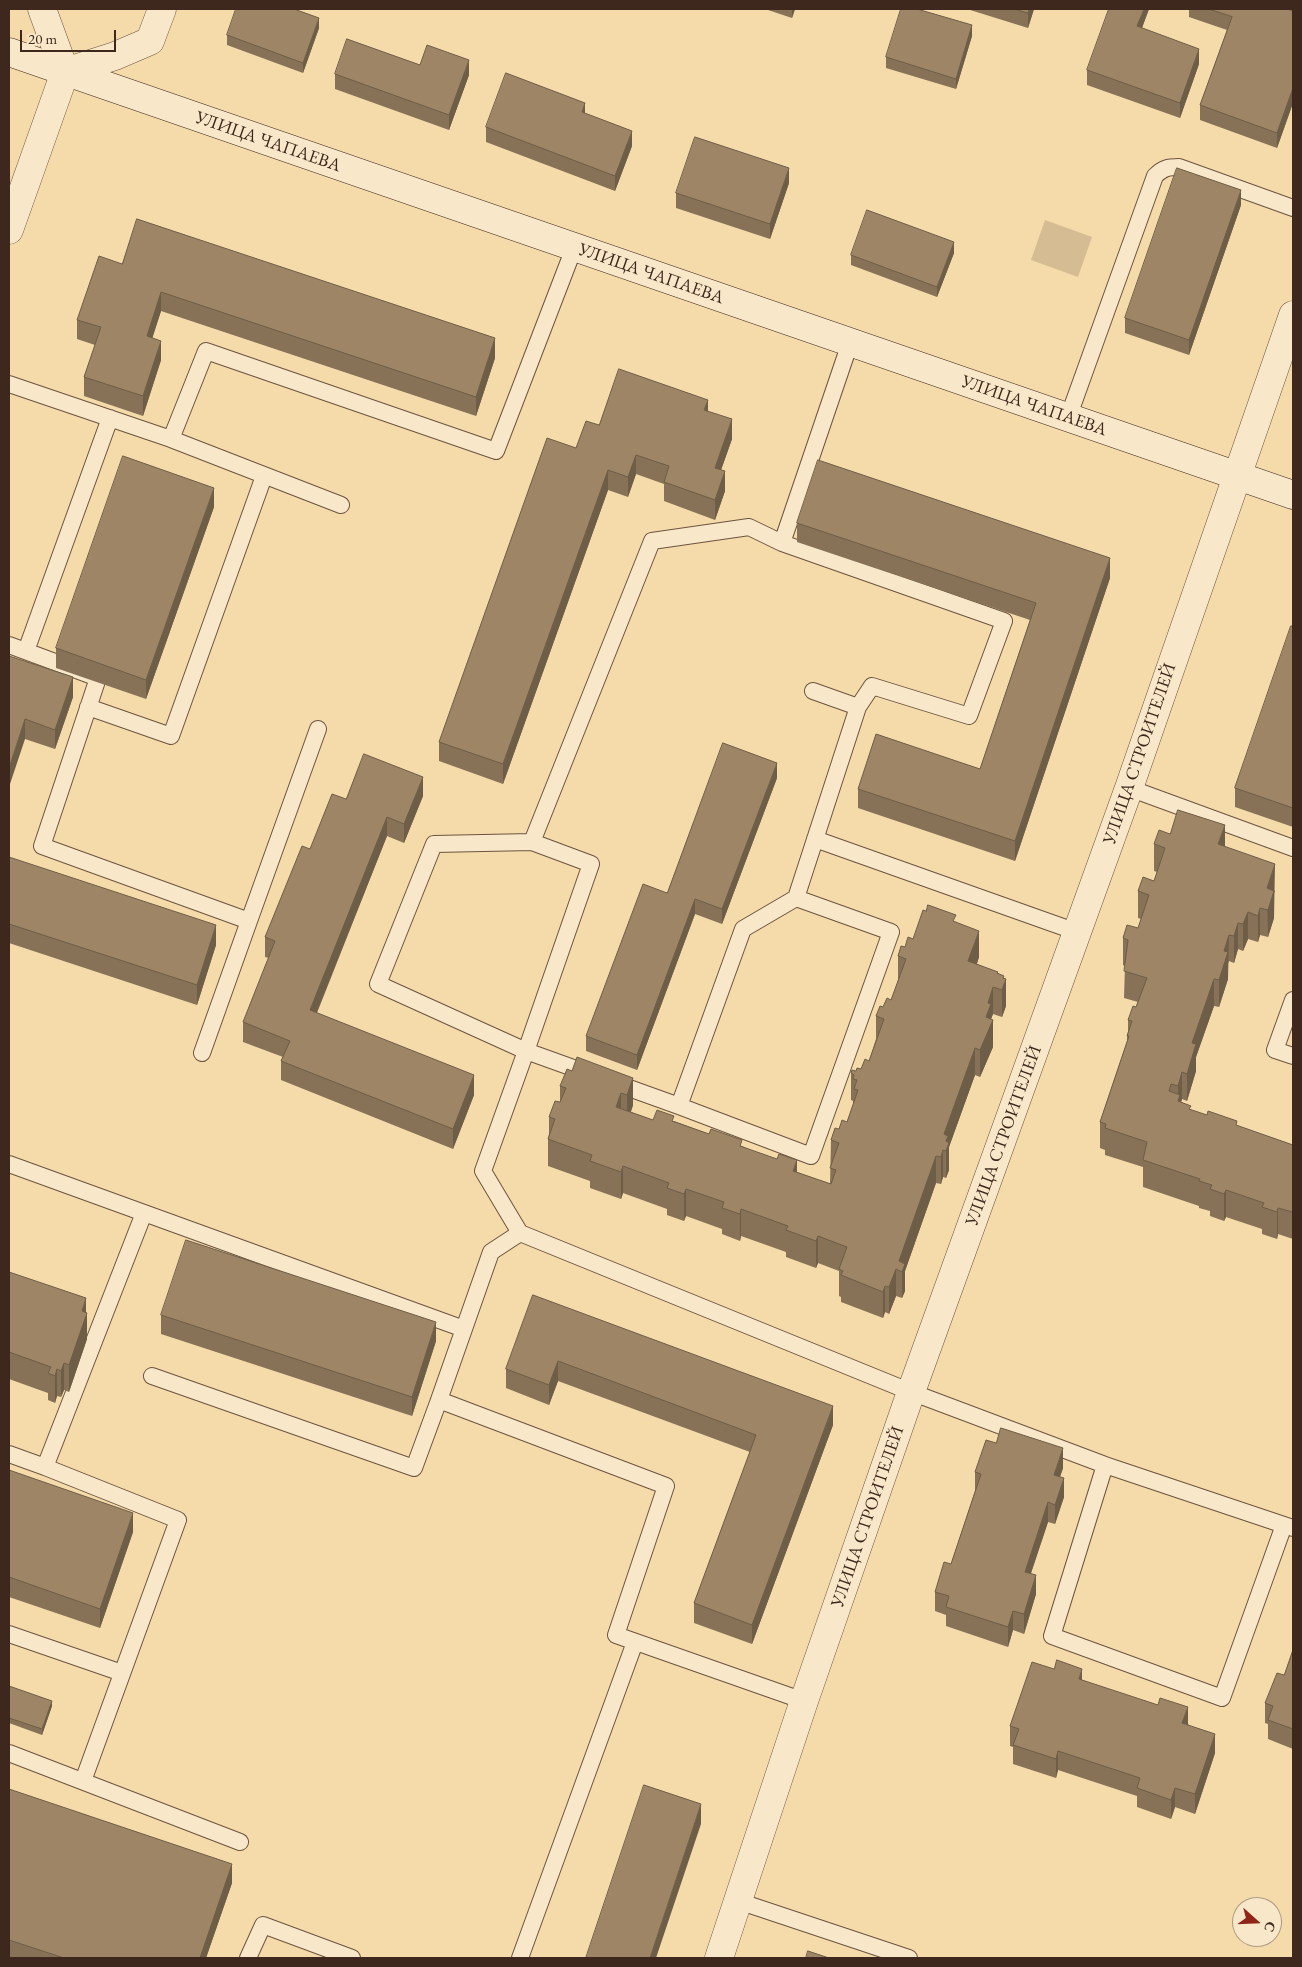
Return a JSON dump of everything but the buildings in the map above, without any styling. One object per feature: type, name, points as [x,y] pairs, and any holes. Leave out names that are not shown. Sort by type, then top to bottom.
[{"type":"street","points":[[9,230],[65,72],[42,9]]},
{"type":"street","points":[[65,72],[114,56],[150,41],[162,9]]},
{"type":"street","name":"УЛИЦА ЧАПАЕВА","points":[[9,52],[1237,475],[1293,496]]},
{"type":"street","name":"УЛИЦА СТРОИТЕЛЕЙ","points":[[720,1958],[804,1702],[911,1392],[1129,788],[1293,315]]},
{"type":"lane","points":[[1068,418],[1155,176],[1169,167],[1179,168],[1293,208]]},
{"type":"lane","points":[[171,439],[206,350],[496,451],[574,248]]},
{"type":"lane","points":[[782,543],[850,343]]},
{"type":"lane","points":[[9,384],[171,439],[341,505]]},
{"type":"lane","points":[[26,651],[110,418]]},
{"type":"lane","points":[[88,707],[171,736],[264,476]]},
{"type":"lane","points":[[532,842],[652,541],[749,527],[782,543],[1004,621],[969,716],[872,686],[858,707],[796,898],[743,929],[679,1106]]},
{"type":"lane","points":[[9,645],[98,678],[42,846],[249,920]]},
{"type":"lane","points":[[813,691],[858,707]]},
{"type":"lane","points":[[202,1053],[318,729]]},
{"type":"lane","points":[[1129,788],[1293,848]]},
{"type":"lane","points":[[815,838],[1077,932]]},
{"type":"lane","points":[[796,898],[891,932],[810,1156],[526,1051],[378,984],[434,844],[532,842],[591,864],[526,1051],[483,1171],[520,1233],[911,1392],[1105,1466],[1289,1527],[1222,1698],[1052,1636],[1105,1466]]},
{"type":"lane","points":[[1293,1000],[1275,1050],[1293,1056]]},
{"type":"lane","points":[[9,1164],[464,1329]]},
{"type":"lane","points":[[45,1467],[144,1213]]},
{"type":"lane","points":[[152,1376],[414,1468],[492,1252],[520,1233]]},
{"type":"lane","points":[[439,1400],[666,1486],[616,1635],[804,1702]]},
{"type":"lane","points":[[9,1454],[178,1520],[82,1782]]},
{"type":"lane","points":[[9,1634],[122,1673]]},
{"type":"lane","points":[[520,1958],[635,1642]]},
{"type":"lane","points":[[9,1753],[240,1842]]},
{"type":"lane","points":[[738,1901],[909,1958]]},
{"type":"lane","points":[[248,1958],[263,1925],[352,1958]]},
{"type":"shaded area","points":[[1045,220],[1092,237],[1078,277],[1031,260]]}]
